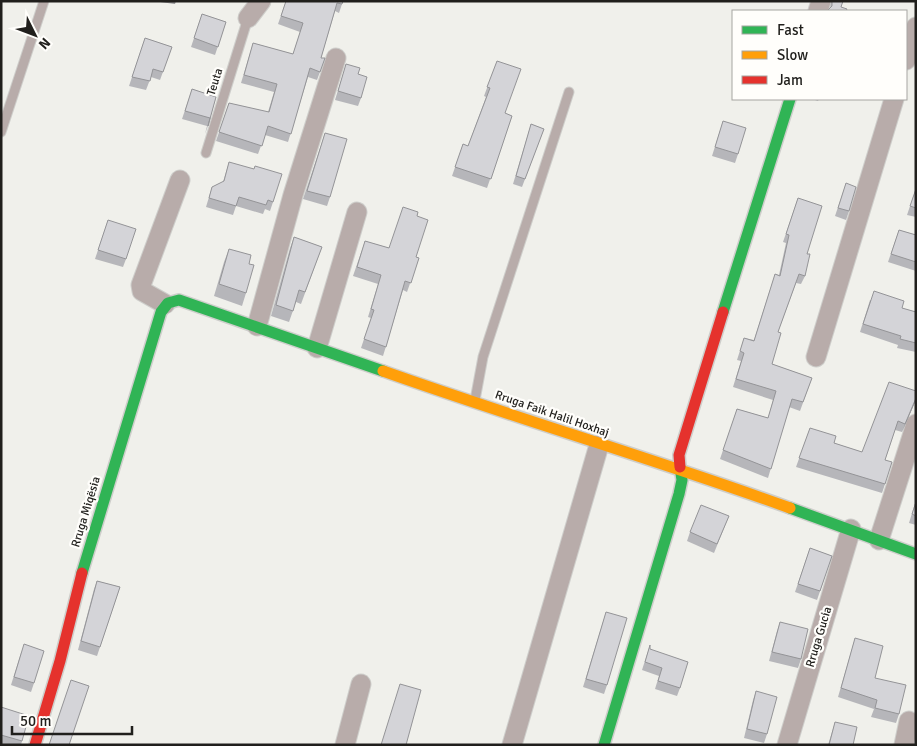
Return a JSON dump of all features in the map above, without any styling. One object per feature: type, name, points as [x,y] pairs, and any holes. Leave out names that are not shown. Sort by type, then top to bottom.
[{"type":"street","points":[[248,18],[261,1]]},
{"type":"street","points":[[907,57],[916,27]]},
{"type":"street","points":[[257,326],[293,195],[336,58]]},
{"type":"street","points":[[604,745],[679,494],[682,480],[679,468],[679,455],[790,100]]},
{"type":"street","points":[[816,357],[894,100]]},
{"type":"street","points":[[172,302],[146,295],[142,291],[141,285],[180,180]]},
{"type":"street","points":[[317,348],[357,212]]},
{"type":"street","name":"Rruga Faik Halil Hoxhaj","points":[[172,302],[257,326],[599,445],[642,459],[679,468],[916,554]]},
{"type":"street","name":"Rruga Miqësia","points":[[34,745],[60,661],[87,555],[161,312],[172,302]]},
{"type":"street","points":[[879,540],[916,424]]},
{"type":"street","points":[[512,745],[599,445]]},
{"type":"street","name":"Rruga Gucia","points":[[787,745],[851,530]]},
{"type":"street","points":[[345,745],[361,684]]},
{"type":"street","points":[[904,745],[909,721]]},
{"type":"lane","points":[[1,132],[44,1]]},
{"type":"lane","name":"Teuta","points":[[206,153],[248,18]]},
{"type":"lane","points":[[474,401],[483,357],[569,92]]},
{"type":"building","points":[[286,1],[343,1],[342,4],[337,3],[321,58],[325,58],[320,72],[310,68],[291,134],[268,126],[262,146],[219,132],[229,103],[269,112],[277,84],[244,75],[253,43],[293,54],[303,23],[281,16]]},
{"type":"building","points":[[832,1],[843,1],[841,7],[847,9],[828,10],[832,6]]},
{"type":"building","points":[[202,14],[226,22],[218,47],[194,38]]},
{"type":"building","points":[[145,38],[172,47],[163,72],[153,69],[150,81],[132,77]]},
{"type":"building","points":[[497,61],[521,69],[505,113],[512,116],[491,179],[455,167],[463,144],[468,146],[490,88],[487,87]]},
{"type":"building","points":[[346,64],[360,68],[358,74],[367,77],[361,98],[338,91]]},
{"type":"building","points":[[192,89],[216,97],[208,126],[210,118],[185,111]]},
{"type":"building","points":[[723,121],[746,128],[738,154],[715,147]]},
{"type":"building","points":[[531,124],[544,129],[525,179],[516,176]]},
{"type":"building","points":[[325,133],[347,139],[330,197],[307,191]]},
{"type":"building","points":[[229,162],[254,169],[255,166],[282,174],[273,202],[268,200],[266,205],[239,197],[236,206],[209,198],[212,187],[224,181]]},
{"type":"building","points":[[846,183],[856,187],[849,211],[838,208]]},
{"type":"building","points":[[916,189],[916,208],[910,206]]},
{"type":"building","points":[[798,198],[822,206],[807,254],[810,254],[805,276],[799,274],[778,332],[781,333],[772,364],[812,378],[803,402],[792,399],[771,469],[723,450],[737,409],[768,418],[776,391],[736,379],[744,353],[740,351],[744,338],[754,341],[775,274],[780,276],[789,235],[786,234]]},
{"type":"building","points":[[403,207],[418,212],[417,216],[428,220],[416,257],[419,258],[411,283],[405,281],[386,347],[364,339],[374,310],[371,309],[381,275],[357,267],[365,241],[389,248]]},
{"type":"building","points":[[108,220],[136,229],[126,259],[98,250]]},
{"type":"building","points":[[899,230],[916,235],[916,262],[891,254]]},
{"type":"building","points":[[294,237],[322,247],[305,292],[299,290],[293,311],[276,305]]},
{"type":"building","points":[[229,249],[251,255],[249,264],[254,265],[246,293],[219,284]]},
{"type":"building","points":[[874,291],[904,301],[902,308],[916,312],[916,343],[900,339],[901,336],[863,324]]},
{"type":"building","points":[[889,382],[916,391],[916,398],[905,424],[898,421],[885,460],[892,462],[885,484],[799,458],[810,428],[836,436],[834,443],[862,452]]},
{"type":"building","points":[[916,502],[916,516],[912,514]]},
{"type":"building","points":[[701,505],[729,516],[717,544],[690,532]]},
{"type":"building","points":[[810,548],[832,556],[820,591],[798,584]]},
{"type":"building","points":[[97,581],[120,587],[100,647],[81,641]]},
{"type":"building","points":[[606,612],[627,618],[607,685],[586,679]]},
{"type":"building","points":[[780,622],[808,629],[801,659],[772,652]]},
{"type":"building","points":[[855,638],[883,646],[875,678],[906,685],[899,714],[875,708],[877,700],[841,688]]},
{"type":"building","points":[[24,644],[44,651],[34,683],[14,677]]},
{"type":"building","points":[[650,645],[650,649],[688,662],[680,688],[658,681],[662,668],[645,662]]},
{"type":"building","points":[[71,680],[89,686],[69,745],[49,745]]},
{"type":"building","points":[[400,684],[421,690],[406,745],[381,745]]},
{"type":"building","points":[[756,691],[777,697],[767,734],[747,729]]},
{"type":"building","points":[[1,707],[29,716],[22,741],[1,735]]},
{"type":"building","points":[[835,722],[857,727],[853,745],[829,745]]},
{"type":"traffic: fast","points":[[723,312],[790,100]]},
{"type":"traffic: fast","points":[[82,573],[161,312],[168,303],[179,300],[383,371]]},
{"type":"traffic: fast","points":[[604,745],[679,494],[682,480],[680,467]]},
{"type":"traffic: fast","points":[[790,508],[916,554]]},
{"type":"traffic: slow","points":[[383,371],[790,508]]},
{"type":"traffic: jam","points":[[680,467],[679,455],[723,312]]},
{"type":"traffic: jam","points":[[35,745],[60,661],[82,573]]}]
